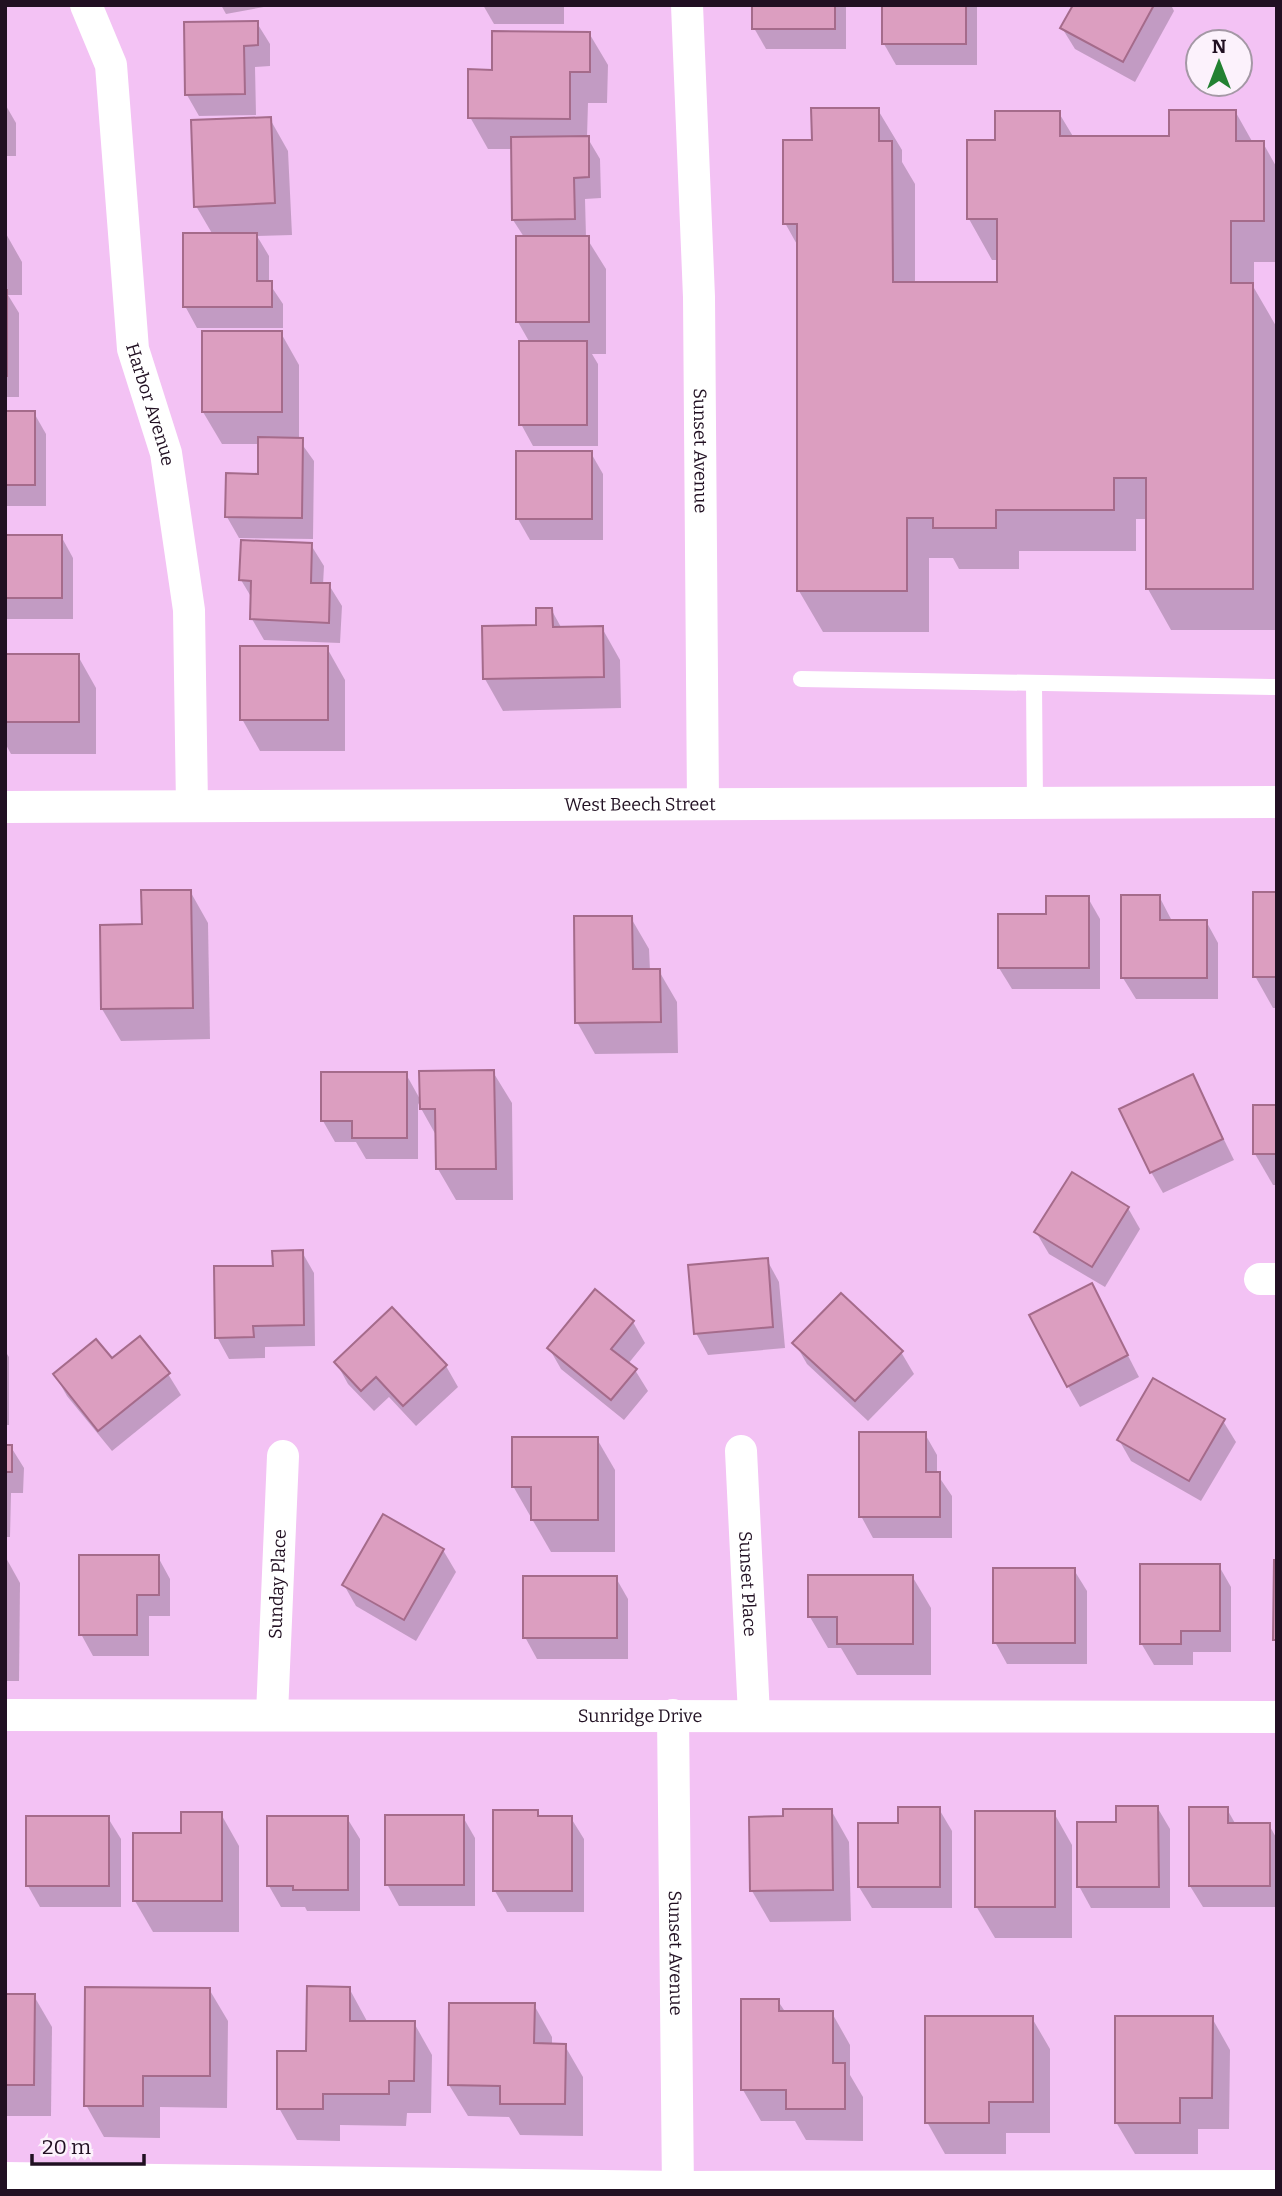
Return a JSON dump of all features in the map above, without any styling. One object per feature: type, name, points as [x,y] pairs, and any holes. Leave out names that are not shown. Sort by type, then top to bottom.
[{"type":"street","name":"Harbor Avenue","points":[[86,5],[111,65],[133,349],[166,453],[189,610],[192,806]]},
{"type":"street","name":"Sunset Avenue","points":[[687,5],[699,298],[703,804]]},
{"type":"street","name":"West Beech Street","points":[[5,807],[1277,802]]},
{"type":"street","name":"Sunset Place","points":[[741,1451],[754,1715]]},
{"type":"street","name":"Sunday Place","points":[[272,1714],[283,1456]]},
{"type":"street","name":"Sunridge Drive","points":[[5,1715],[1277,1717]]},
{"type":"street","name":"Sunset Avenue","points":[[673,1715],[678,2189]]},
{"type":"street","points":[[5,2178],[678,2189],[1277,2186]]},
{"type":"lane","points":[[801,679],[1277,687]]},
{"type":"lane","points":[[1034,683],[1035,803]]},
{"type":"building","points":[[752,5],[835,5],[835,29],[752,29]]},
{"type":"building","points":[[882,5],[966,5],[966,44],[882,44]]},
{"type":"building","points":[[1073,5],[1154,5],[1123,62],[1060,28]]},
{"type":"building","points":[[258,21],[258,45],[244,46],[245,94],[185,95],[184,22]]},
{"type":"building","points":[[492,31],[590,32],[590,72],[570,72],[570,119],[468,118],[468,69],[492,70]]},
{"type":"building","points":[[811,108],[879,108],[879,141],[892,141],[893,282],[997,282],[997,219],[967,219],[967,140],[995,140],[995,111],[1060,111],[1060,136],[1169,136],[1169,110],[1236,110],[1236,141],[1264,141],[1264,221],[1231,221],[1231,283],[1253,283],[1253,589],[1146,589],[1146,478],[1114,478],[1114,510],[996,510],[996,528],[933,528],[933,518],[907,518],[907,591],[797,591],[797,224],[783,224],[783,140],[812,140]]},
{"type":"building","points":[[271,117],[275,203],[194,207],[191,120]]},
{"type":"building","points":[[589,136],[589,177],[574,178],[575,219],[512,220],[511,137]]},
{"type":"building","points":[[183,233],[257,233],[257,281],[272,281],[272,307],[183,307]]},
{"type":"building","points":[[516,236],[589,236],[589,322],[516,322]]},
{"type":"building","points":[[7,290],[7,376],[5,376]]},
{"type":"building","points":[[202,331],[282,331],[282,412],[202,412]]},
{"type":"building","points":[[519,341],[587,341],[587,425],[519,425]]},
{"type":"building","points":[[5,411],[35,411],[35,485],[5,485]]},
{"type":"building","points":[[258,437],[303,438],[302,518],[225,517],[226,473],[258,474]]},
{"type":"building","points":[[516,451],[592,451],[592,519],[516,519]]},
{"type":"building","points":[[5,535],[62,535],[62,598],[5,598]]},
{"type":"building","points":[[241,540],[312,543],[311,583],[330,583],[329,623],[250,619],[251,581],[239,580]]},
{"type":"building","points":[[536,608],[552,608],[553,627],[603,626],[604,677],[483,679],[482,626],[536,625]]},
{"type":"building","points":[[240,646],[328,646],[328,720],[240,720]]},
{"type":"building","points":[[5,654],[79,654],[79,722],[5,722]]},
{"type":"building","points":[[141,890],[191,890],[193,1008],[101,1009],[100,925],[142,924]]},
{"type":"building","points":[[1253,892],[1277,892],[1277,977],[1253,977]]},
{"type":"building","points":[[1121,895],[1160,895],[1160,920],[1207,920],[1207,978],[1121,978]]},
{"type":"building","points":[[1046,896],[1089,896],[1089,968],[998,968],[998,914],[1046,914]]},
{"type":"building","points":[[574,916],[632,916],[633,969],[660,969],[661,1022],[575,1023]]},
{"type":"building","points":[[494,1070],[496,1169],[436,1169],[435,1109],[420,1109],[419,1071]]},
{"type":"building","points":[[321,1072],[407,1072],[407,1138],[352,1138],[352,1121],[321,1121]]},
{"type":"building","points":[[1193,1074],[1223,1139],[1150,1173],[1119,1109]]},
{"type":"building","points":[[1253,1105],[1277,1105],[1277,1154],[1253,1154]]},
{"type":"building","points":[[1072,1172],[1129,1207],[1092,1267],[1034,1232]]},
{"type":"building","points":[[303,1250],[304,1325],[253,1326],[254,1337],[215,1338],[214,1266],[273,1266],[272,1251]]},
{"type":"building","points":[[768,1258],[773,1327],[694,1334],[688,1265]]},
{"type":"building","points":[[1092,1283],[1128,1355],[1067,1387],[1029,1315]]},
{"type":"building","points":[[595,1289],[634,1321],[611,1349],[637,1369],[611,1400],[547,1348]]},
{"type":"building","points":[[841,1293],[903,1351],[855,1401],[792,1343]]},
{"type":"building","points":[[392,1307],[447,1365],[403,1406],[376,1377],[361,1391],[334,1362]]},
{"type":"building","points":[[140,1336],[170,1373],[98,1431],[53,1374],[96,1339],[112,1358]]},
{"type":"building","points":[[1153,1378],[1225,1419],[1189,1481],[1117,1440]]},
{"type":"building","points":[[859,1432],[926,1432],[926,1472],[940,1472],[940,1517],[859,1517]]},
{"type":"building","points":[[512,1437],[598,1437],[598,1520],[531,1520],[531,1487],[512,1487]]},
{"type":"building","points":[[5,1445],[12,1445],[12,1472],[5,1472]]},
{"type":"building","points":[[383,1514],[444,1549],[404,1620],[342,1585]]},
{"type":"building","points":[[79,1555],[159,1555],[159,1595],[137,1595],[137,1635],[79,1635]]},
{"type":"building","points":[[1274,1560],[1277,1560],[1277,1640],[1273,1640]]},
{"type":"building","points":[[1140,1564],[1220,1564],[1220,1631],[1181,1631],[1181,1644],[1140,1644]]},
{"type":"building","points":[[993,1568],[1075,1568],[1075,1643],[993,1643]]},
{"type":"building","points":[[808,1575],[913,1575],[913,1644],[837,1644],[837,1617],[808,1617]]},
{"type":"building","points":[[523,1576],[617,1576],[617,1638],[523,1638]]},
{"type":"building","points":[[1116,1806],[1158,1806],[1159,1887],[1077,1887],[1077,1822],[1116,1822]]},
{"type":"building","points":[[898,1807],[940,1807],[940,1887],[858,1887],[858,1823],[898,1823]]},
{"type":"building","points":[[1189,1807],[1228,1807],[1228,1823],[1270,1823],[1270,1886],[1189,1886]]},
{"type":"building","points":[[783,1809],[832,1809],[833,1890],[750,1891],[749,1817],[783,1816]]},
{"type":"building","points":[[493,1810],[538,1810],[538,1816],[572,1816],[572,1891],[493,1891]]},
{"type":"building","points":[[975,1811],[1055,1811],[1055,1907],[975,1907]]},
{"type":"building","points":[[181,1812],[222,1812],[222,1901],[133,1901],[133,1833],[181,1833]]},
{"type":"building","points":[[385,1815],[464,1815],[464,1885],[385,1885]]},
{"type":"building","points":[[26,1816],[109,1816],[109,1886],[26,1886]]},
{"type":"building","points":[[267,1816],[348,1816],[348,1890],[293,1890],[293,1886],[267,1886]]},
{"type":"building","points":[[307,1986],[350,1987],[350,2021],[415,2021],[414,2081],[389,2081],[389,2094],[323,2094],[323,2109],[277,2109],[277,2051],[306,2051]]},
{"type":"building","points":[[85,1987],[210,1988],[210,2076],[143,2076],[143,2106],[84,2106]]},
{"type":"building","points":[[5,1994],[35,1994],[34,2085],[5,2085]]},
{"type":"building","points":[[741,1999],[779,1999],[779,2011],[833,2011],[833,2063],[845,2063],[845,2109],[786,2109],[786,2090],[741,2090]]},
{"type":"building","points":[[449,2003],[535,2003],[534,2043],[566,2044],[565,2104],[500,2104],[500,2086],[448,2085]]},
{"type":"building","points":[[925,2016],[1033,2016],[1033,2102],[989,2102],[989,2123],[925,2123]]},
{"type":"building","points":[[1115,2016],[1213,2016],[1212,2098],[1180,2098],[1180,2123],[1115,2123]]}]
